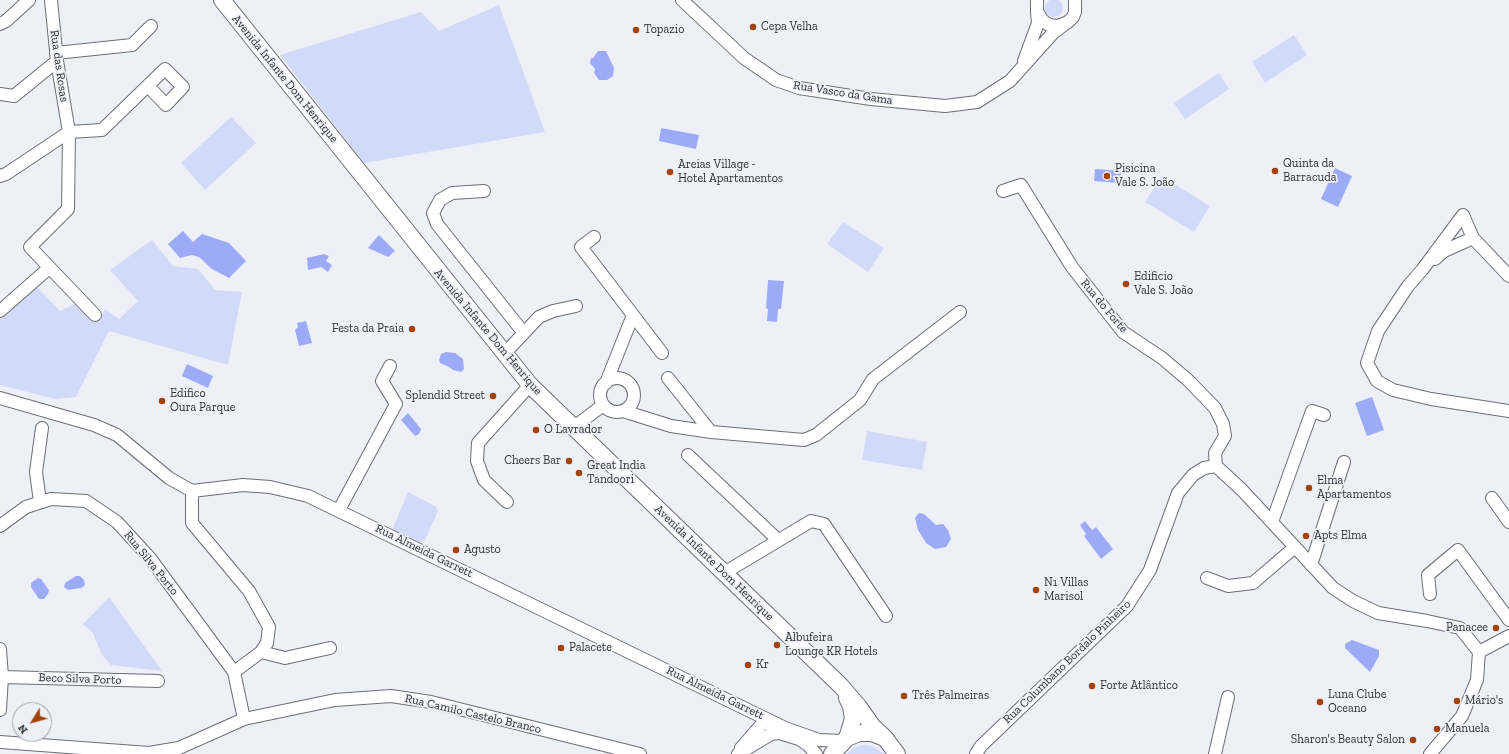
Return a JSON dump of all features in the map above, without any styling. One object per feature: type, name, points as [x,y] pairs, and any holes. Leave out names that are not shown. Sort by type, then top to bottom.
[{"type":"street","points":[[0,24],[29,0]]},
{"type":"street","name":"Rua das Rosas","points":[[50,0],[56,57],[69,132],[68,209],[30,247],[94,315]]},
{"type":"street","name":"Avenida Infante Dom Henrique","points":[[222,0],[530,385],[841,686],[859,707],[873,727],[885,738],[897,754]]},
{"type":"street","name":"Rua Vasco da Gama","points":[[682,0],[760,70],[776,80],[799,88],[871,99],[945,106],[977,102],[1010,81],[1053,32],[1073,17],[1075,12],[1075,0]]},
{"type":"street","points":[[1036,4],[1042,20],[1049,25],[1058,26],[1065,24]]},
{"type":"street","name":"Rua Vasco da Gama","points":[[1022,68],[1038,23],[1036,4]]},
{"type":"street","points":[[0,94],[14,96],[56,57],[132,45],[151,26]]},
{"type":"street","points":[[0,176],[6,174],[69,132],[102,130],[148,86]]},
{"type":"street","name":"Rua do Forte","points":[[1003,191],[1021,185],[1072,267],[1123,332],[1162,358],[1189,381],[1215,408],[1223,424],[1225,436],[1215,453],[1216,466]]},
{"type":"street","points":[[484,191],[452,193],[440,200],[433,213],[437,224],[523,332]]},
{"type":"street","points":[[1509,276],[1473,238],[1463,215],[1422,270],[1408,286],[1378,331],[1367,363],[1377,381],[1393,390],[1431,399],[1509,411]]},
{"type":"street","points":[[594,237],[581,247],[662,353]]},
{"type":"street","points":[[1422,270],[1444,251],[1473,238]]},
{"type":"street","points":[[0,311],[50,268]]},
{"type":"street","points":[[504,354],[523,332],[539,317],[553,311],[576,306]]},
{"type":"street","points":[[633,315],[606,383],[602,388],[600,397],[603,405],[610,411],[623,411],[671,426],[711,432],[804,440],[816,436],[860,400],[873,378],[960,312]]},
{"type":"street","points":[[339,510],[396,404],[382,381],[390,366]]},
{"type":"street","points":[[668,378],[711,432]]},
{"type":"street","points":[[606,383],[617,379],[630,385],[633,391],[634,399],[630,406],[623,411]]},
{"type":"street","points":[[507,502],[484,480],[477,461],[478,443],[530,385]]},
{"type":"street","points":[[0,398],[94,425],[117,436],[169,478],[192,491],[192,523],[249,591],[270,627],[267,643],[261,652],[234,672]]},
{"type":"street","points":[[573,428],[603,405]]},
{"type":"street","points":[[1272,522],[1312,411],[1324,415]]},
{"type":"street","points":[[40,502],[36,472],[42,428]]},
{"type":"street","points":[[688,455],[778,540]]},
{"type":"street","points":[[1311,565],[1344,462]]},
{"type":"street","points":[[1216,466],[1272,522],[1333,588],[1353,601],[1378,613],[1460,628],[1479,652],[1477,680],[1462,716],[1430,754]]},
{"type":"street","name":"Rua Columbano Bordalo Pinheiro","points":[[976,754],[987,740],[1127,606],[1150,570],[1178,493],[1193,475],[1204,468],[1216,466]]},
{"type":"street","name":"Rua Almeida Garrett","points":[[192,491],[243,485],[270,487],[308,496],[339,510],[772,728],[819,740],[845,740]]},
{"type":"street","points":[[1492,498],[1509,522]]},
{"type":"street","name":"Rua Silva Porto","points":[[0,526],[26,506],[51,499],[86,501],[117,522],[150,558],[234,672],[244,719]]},
{"type":"street","points":[[724,573],[811,521],[824,524],[886,616]]},
{"type":"street","points":[[1207,578],[1228,586],[1253,583],[1295,547]]},
{"type":"street","points":[[1430,594],[1428,575],[1458,550],[1509,620]]},
{"type":"street","points":[[1479,652],[1509,636]]},
{"type":"street","points":[[0,648],[2,677],[0,710]]},
{"type":"street","points":[[261,652],[285,658],[330,648]]},
{"type":"street","name":"Beco Silva Porto","points":[[2,677],[158,681]]},
{"type":"street","points":[[832,754],[845,740],[853,719],[851,706],[841,686]]},
{"type":"street","name":"Rua Camilo Castelo Branco","points":[[0,742],[150,754],[179,748],[190,748],[244,719],[335,700],[391,696],[431,702],[640,754]]},
{"type":"street","points":[[1214,754],[1228,697]]},
{"type":"street","points":[[734,754],[748,742],[762,724],[772,728]]},
{"type":"street","points":[[738,754],[772,728]]},
{"type":"street","name":"Rua Almeida Garrett","points":[[772,728],[778,733],[799,739],[808,744],[816,754]]},
{"type":"street","points":[[845,740],[859,734],[872,733],[885,738]]},
{"type":"shaded area","points":[[1050,-1],[1058,-1],[1063,4],[1061,15],[1058,17],[1050,17],[1045,12],[1045,4]]},
{"type":"shaded area","points":[[499,5],[545,132],[364,163],[280,55],[421,12],[439,31]]},
{"type":"shaded area","points":[[1294,35],[1307,55],[1265,83],[1252,62]]},
{"type":"shaded area","points":[[1219,73],[1229,89],[1185,119],[1174,103]]},
{"type":"shaded area","points":[[231,117],[256,143],[205,190],[181,163]]},
{"type":"shaded area","points":[[1161,176],[1210,206],[1194,232],[1145,202]]},
{"type":"shaded area","points":[[843,222],[884,248],[868,272],[827,244]]},
{"type":"shaded area","points":[[152,240],[173,266],[198,269],[215,290],[242,292],[228,365],[109,331],[76,397],[55,399],[0,385],[0,318],[37,287],[60,311],[75,304],[97,322],[105,309],[119,319],[138,301],[110,270]]},
{"type":"shaded area","points":[[867,431],[927,442],[922,470],[862,460]]},
{"type":"shaded area","points":[[408,492],[435,506],[438,511],[425,540],[420,542],[392,530]]},
{"type":"shaded area","points":[[109,597],[162,671],[111,665],[102,655],[93,633],[83,624]]},
{"type":"shaded area","points":[[863,745],[872,746],[885,754],[846,754],[855,747]]},
{"type":"water","points":[[598,51],[606,51],[614,68],[613,76],[607,80],[599,80],[594,73],[595,69],[590,63],[591,58],[593,58]]},
{"type":"water","points":[[661,128],[699,135],[696,149],[659,141]]},
{"type":"water","points":[[1335,168],[1352,176],[1338,207],[1321,199]]},
{"type":"water","name":"Pisicina Vale S. João","points":[[1095,169],[1121,171],[1120,183],[1094,181]]},
{"type":"water","points":[[183,231],[193,242],[202,234],[229,243],[246,261],[229,278],[212,269],[199,257],[192,255],[180,258],[168,244]]},
{"type":"water","points":[[379,235],[395,251],[388,257],[368,248]]},
{"type":"water","points":[[324,254],[329,256],[326,261],[332,265],[328,272],[321,267],[308,270],[307,258]]},
{"type":"water","points":[[768,280],[784,281],[781,309],[778,309],[777,322],[767,321],[768,309],[766,308]]},
{"type":"water","points":[[306,321],[312,343],[299,346],[295,330],[298,327],[297,323]]},
{"type":"water","points":[[446,352],[455,353],[463,359],[464,369],[461,372],[453,370],[440,363],[439,360],[441,354]]},
{"type":"water","points":[[187,364],[213,376],[208,388],[182,376]]},
{"type":"water","points":[[1372,397],[1384,430],[1367,436],[1355,403]]},
{"type":"water","points":[[408,413],[421,429],[419,434],[415,436],[401,420]]},
{"type":"water","points":[[919,513],[924,514],[936,525],[943,524],[948,530],[951,539],[946,547],[935,549],[926,543],[918,530],[915,518]]},
{"type":"water","points":[[1085,521],[1092,530],[1096,527],[1113,549],[1101,559],[1084,536],[1086,534],[1080,525]]},
{"type":"water","points":[[76,576],[80,576],[84,580],[85,585],[81,588],[68,590],[64,587],[65,583]]},
{"type":"water","points":[[38,578],[41,579],[49,590],[44,599],[39,599],[31,587],[31,583]]},
{"type":"water","points":[[1352,640],[1379,650],[1379,656],[1370,672],[1345,648],[1345,644]]},
{"type":"place","name":"Cepa Velha","points":[[753,27]]},
{"type":"place","name":"Topazio","points":[[636,30]]},
{"type":"place","name":"Quinta da Barracuda","points":[[1275,171]]},
{"type":"place","name":"Areias Village - Hotel Apartamentos","points":[[670,172]]},
{"type":"place","name":"Pisicina Vale S. João","points":[[1107,176]]},
{"type":"place","name":"Edificio Vale S. João","points":[[1126,284]]},
{"type":"place","name":"Festa da Praia","points":[[412,329]]},
{"type":"place","name":"Splendid Street","points":[[493,396]]},
{"type":"place","name":"Edifico Oura Parque","points":[[162,401]]},
{"type":"place","name":"O Lavrador","points":[[536,430]]},
{"type":"place","name":"Cheers Bar","points":[[569,461]]},
{"type":"place","name":"Great India Tandoori","points":[[579,473]]},
{"type":"place","name":"Elma Apartamentos","points":[[1309,488]]},
{"type":"place","name":"Apts Elma","points":[[1306,536]]},
{"type":"place","name":"Agusto","points":[[456,550]]},
{"type":"place","name":"N1 Villas Marisol","points":[[1036,590]]},
{"type":"place","name":"Panacee","points":[[1496,628]]},
{"type":"place","name":"Albufeira Lounge KR Hotels","points":[[777,645]]},
{"type":"place","name":"Palacete","points":[[561,648]]},
{"type":"place","name":"Kr","points":[[748,665]]},
{"type":"place","name":"Forte Atlântico","points":[[1092,686]]},
{"type":"place","name":"Três Palmeiras","points":[[904,696]]},
{"type":"place","name":"Mário's","points":[[1457,701]]},
{"type":"place","name":"Luna Clube Oceano","points":[[1320,702]]},
{"type":"place","name":"Manuela","points":[[1437,729]]},
{"type":"place","name":"Sharon's Beauty Salon","points":[[1413,740]]}]
